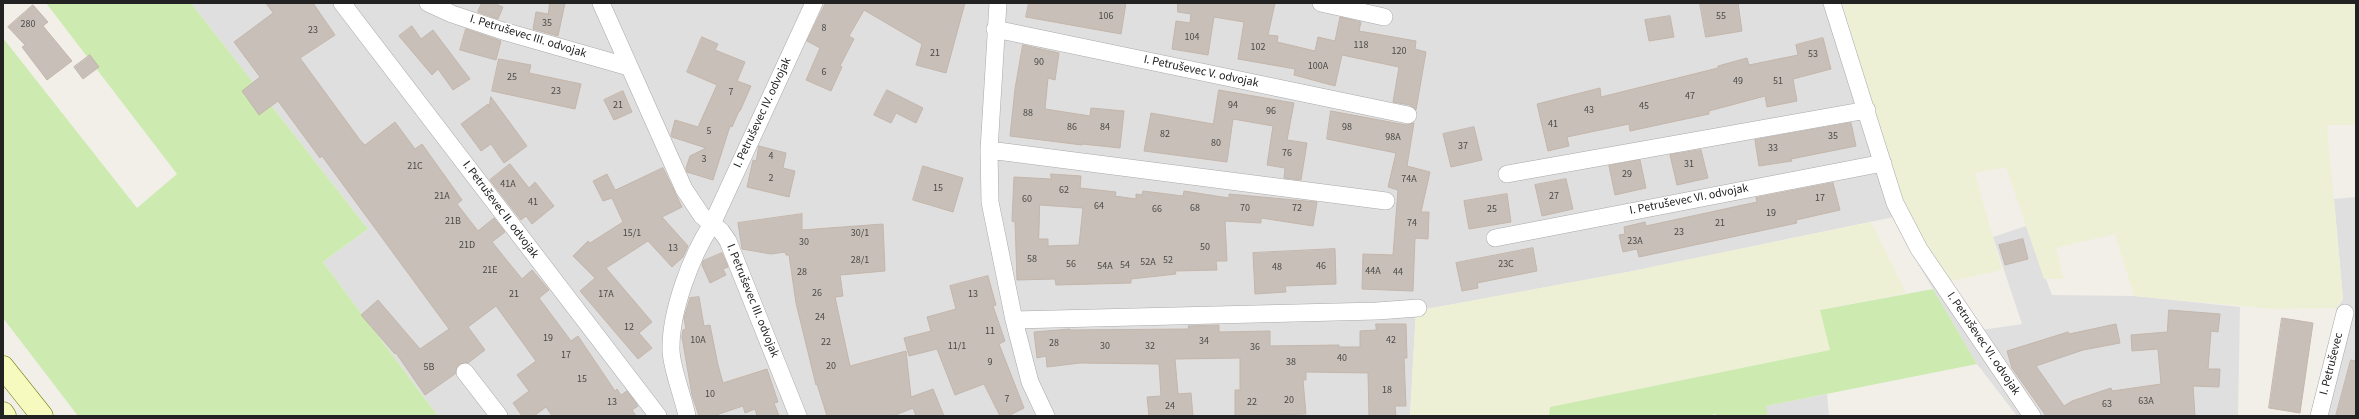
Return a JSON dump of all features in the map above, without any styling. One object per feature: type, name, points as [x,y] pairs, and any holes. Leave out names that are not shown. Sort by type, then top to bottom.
[{"type":"main road","points":[[3,368],[42,416]]},
{"type":"street","name":"I. Petruševec II. odvojak","points":[[342,3],[658,416]]},
{"type":"street","name":"I. Petruševec III. odvojak","points":[[428,3],[452,14],[503,31],[629,67]]},
{"type":"street","name":"I. Petruševec III. odvojak","points":[[601,3],[684,189],[702,216],[728,241],[798,416]]},
{"type":"street","name":"I. Petruševec IV. odvojak","points":[[712,224],[814,3]]},
{"type":"street","points":[[998,3],[995,29],[989,150],[990,202],[1014,320],[1030,382],[1046,416]]},
{"type":"street","points":[[1321,3],[1384,17]]},
{"type":"street","name":"I. Petruševec VI. odvojak","points":[[1832,3],[1867,110],[1895,203],[1919,249],[2032,416]]},
{"type":"street","name":"I. Petruševec V. odvojak","points":[[995,29],[1408,115]]},
{"type":"street","points":[[1507,174],[1867,110]]},
{"type":"street","points":[[989,150],[1386,201]]},
{"type":"street","name":"I. Petruševec VI. odvojak","points":[[1495,238],[1883,163]]},
{"type":"street","points":[[687,416],[671,351],[675,315],[698,249],[712,224]]},
{"type":"street","points":[[1014,320],[1377,311],[1418,308]]},
{"type":"street","name":"I. Petruševec","points":[[2319,416],[2345,312]]},
{"type":"street","points":[[465,372],[499,416]]},
{"type":"shaded area","points":[[191,3],[1841,3],[1896,182],[1975,331],[2022,324],[1993,237],[2026,226],[2052,295],[2134,296],[2240,307],[2238,416],[2017,416],[1977,364],[1913,255],[1894,217],[1628,272],[1416,311],[1410,416],[438,416],[323,262],[368,229]]},
{"type":"shaded area","points":[[2356,197],[2356,416],[2315,416],[2337,308],[2343,299],[2334,199]]},
{"type":"shaded area","points":[[1827,394],[1829,416],[1768,416],[1765,406]]},
{"type":"green space","points":[[46,3],[191,3],[368,229],[323,262],[438,416],[78,416],[3,318],[3,38],[137,208],[177,174]]},
{"type":"green space","points":[[1842,3],[2356,3],[2356,125],[2327,125],[2343,299],[2337,308],[2273,309],[2134,296],[2115,234],[2056,248],[2064,279],[2044,279],[2006,167],[1975,173],[2002,270],[1946,282],[1909,214],[1896,182]]},
{"type":"green space","points":[[1871,222],[1906,293],[1820,310],[1830,350],[1550,407],[1549,416],[1410,416],[1416,311],[1628,272]]},
{"type":"green space","points":[[1933,289],[1977,364],[1766,406],[1768,416],[1717,416],[1716,414],[1704,416],[1549,416],[1550,407],[1830,350],[1820,310]]},
{"type":"building","points":[[266,3],[313,3],[335,35],[300,58],[360,140],[365,145],[395,122],[415,149],[422,144],[462,200],[457,204],[478,231],[494,218],[505,232],[492,242],[522,279],[532,270],[549,290],[539,298],[571,341],[578,336],[615,391],[617,389],[621,395],[627,391],[638,406],[632,410],[636,416],[552,416],[546,407],[534,416],[522,416],[513,403],[529,391],[517,375],[536,361],[496,306],[468,327],[485,350],[468,363],[459,364],[455,374],[425,395],[396,353],[395,354],[361,315],[378,300],[420,349],[449,329],[322,156],[320,158],[278,101],[259,115],[242,91],[260,77],[234,42],[273,13]]},
{"type":"building","points":[[482,3],[493,3],[503,7],[498,19],[478,12]]},
{"type":"building","points":[[550,3],[565,3],[558,36],[533,29],[536,12],[548,14]]},
{"type":"building","points":[[826,3],[965,3],[946,73],[916,65],[922,44],[864,10],[849,36],[854,39],[840,66],[842,67],[831,91],[806,80],[820,48],[807,41]]},
{"type":"building","points":[[1029,3],[1126,3],[1121,34],[1026,17]]},
{"type":"building","points":[[1178,3],[1275,3],[1268,35],[1278,36],[1277,42],[1315,51],[1318,37],[1335,41],[1340,17],[1361,22],[1359,31],[1416,41],[1415,49],[1426,52],[1416,110],[1410,105],[1393,102],[1399,67],[1342,55],[1335,86],[1294,75],[1295,69],[1238,59],[1244,22],[1214,17],[1208,55],[1172,49],[1176,21],[1190,23],[1191,14],[1178,12]]},
{"type":"building","points":[[1700,3],[1738,3],[1742,31],[1706,37]]},
{"type":"building","points":[[33,5],[48,22],[43,26],[72,61],[47,80],[22,47],[25,45],[8,27]]},
{"type":"building","points":[[1670,16],[1674,37],[1649,41],[1645,20]]},
{"type":"building","points":[[412,26],[421,39],[433,30],[470,79],[453,90],[438,69],[432,75],[399,36]]},
{"type":"building","points":[[466,29],[501,41],[496,60],[460,50]]},
{"type":"building","points":[[702,37],[718,44],[715,50],[745,62],[737,81],[751,86],[732,127],[730,126],[713,180],[687,172],[686,168],[690,156],[706,148],[672,137],[671,135],[675,120],[698,127],[717,85],[687,72]]},
{"type":"building","points":[[1823,38],[1831,69],[1793,79],[1797,101],[1767,107],[1765,96],[1709,111],[1709,114],[1630,131],[1629,124],[1567,137],[1569,146],[1548,151],[1537,104],[1600,88],[1601,97],[1718,68],[1718,66],[1747,58],[1749,65],[1798,55],[1796,45]]},
{"type":"building","points":[[1023,45],[1059,53],[1055,80],[1048,78],[1045,109],[1090,116],[1091,108],[1124,111],[1120,148],[1010,136],[1015,89]]},
{"type":"building","points":[[90,55],[99,67],[83,79],[74,67]]},
{"type":"building","points":[[499,59],[531,65],[529,73],[581,84],[575,109],[492,91]]},
{"type":"building","points":[[887,90],[923,108],[916,123],[896,113],[891,123],[874,115]]},
{"type":"building","points":[[1219,90],[1294,103],[1287,140],[1307,143],[1301,180],[1284,178],[1285,168],[1267,165],[1273,126],[1233,119],[1227,162],[1144,151],[1151,113],[1213,124]]},
{"type":"building","points":[[623,91],[632,112],[614,120],[604,100]]},
{"type":"building","points":[[491,97],[527,146],[504,163],[491,144],[481,151],[461,124],[488,104],[489,107]]},
{"type":"building","points":[[1331,111],[1406,125],[1414,123],[1407,166],[1430,172],[1421,212],[1429,212],[1428,239],[1415,238],[1413,291],[1362,289],[1363,254],[1393,255],[1398,190],[1388,187],[1396,153],[1327,139]]},
{"type":"building","points":[[1851,123],[1856,146],[1791,159],[1792,161],[1759,166],[1755,140]]},
{"type":"building","points":[[1474,127],[1482,160],[1451,167],[1443,134]]},
{"type":"building","points":[[759,146],[786,153],[783,168],[795,171],[789,197],[747,187],[753,160],[756,161]]},
{"type":"building","points":[[1701,150],[1708,178],[1677,185],[1670,155]]},
{"type":"building","points":[[1640,160],[1646,188],[1615,195],[1609,166]]},
{"type":"building","points":[[510,164],[529,188],[535,182],[554,206],[532,224],[526,216],[521,220],[490,180]]},
{"type":"building","points":[[923,166],[963,178],[953,212],[913,200]]},
{"type":"building","points":[[663,168],[682,207],[662,217],[688,246],[683,257],[672,267],[648,241],[606,268],[652,322],[639,333],[652,348],[638,359],[580,291],[595,278],[573,256],[588,241],[590,243],[623,222],[612,198],[603,201],[593,181],[607,174],[615,190]]},
{"type":"building","points":[[1051,174],[1081,176],[1080,188],[1116,192],[1115,196],[1136,199],[1136,194],[1142,195],[1143,191],[1183,196],[1184,191],[1229,198],[1229,194],[1317,202],[1313,226],[1261,218],[1261,223],[1225,221],[1227,261],[1216,261],[1217,270],[1175,271],[1176,274],[1131,279],[1131,283],[1056,285],[1055,279],[1017,280],[1015,222],[1012,221],[1014,177],[1051,179]],"holes":[[[1040,205],[1083,208],[1079,245],[1048,246],[1048,239],[1039,239]]]},
{"type":"building","points":[[1566,179],[1573,209],[1542,216],[1535,185]]},
{"type":"building","points":[[1833,183],[1840,210],[1796,220],[1797,223],[1639,257],[1637,249],[1623,252],[1619,235],[1625,234],[1624,227],[1645,222],[1646,226],[1757,202],[1756,198]]},
{"type":"building","points":[[1507,194],[1511,222],[1469,229],[1464,201]]},
{"type":"building","points":[[802,214],[802,230],[883,224],[885,271],[840,275],[843,296],[835,297],[850,366],[906,351],[911,397],[933,389],[944,416],[916,416],[913,408],[893,416],[827,416],[817,384],[816,385],[796,303],[789,255],[786,255],[785,252],[771,254],[742,249],[738,223]]},
{"type":"building","points":[[2023,239],[2028,259],[2005,265],[1999,245]]},
{"type":"building","points":[[1533,248],[1537,271],[1477,283],[1478,288],[1462,291],[1456,263]]},
{"type":"building","points":[[1335,249],[1336,284],[1285,286],[1286,292],[1255,294],[1253,253]]},
{"type":"building","points":[[722,253],[728,267],[723,269],[726,275],[710,283],[702,265],[703,261]]},
{"type":"building","points":[[988,276],[996,305],[993,306],[1005,341],[999,344],[1024,408],[1008,416],[1000,416],[984,384],[955,395],[937,349],[909,356],[904,338],[931,331],[927,317],[956,309],[950,286]]},
{"type":"building","points":[[699,297],[704,326],[710,325],[723,383],[767,369],[778,402],[774,403],[779,416],[757,416],[755,409],[745,413],[743,406],[713,416],[699,416],[692,395],[682,337],[683,330],[686,329],[684,318],[690,298]]},
{"type":"building","points":[[2169,310],[2220,314],[2218,332],[2211,331],[2208,369],[2220,369],[2219,387],[2193,386],[2195,416],[2046,416],[2012,368],[2007,351],[2068,332],[2069,334],[2116,324],[2120,343],[2083,350],[2036,366],[2064,406],[2072,401],[2111,388],[2112,391],[2161,384],[2158,349],[2132,351],[2131,335],[2167,332]]},
{"type":"building","points":[[2282,318],[2313,323],[2300,413],[2269,408]]},
{"type":"building","points":[[1376,324],[1406,324],[1407,358],[1404,358],[1406,406],[1395,406],[1396,416],[1369,416],[1368,373],[1306,372],[1306,380],[1303,380],[1306,414],[1235,416],[1235,390],[1240,390],[1240,358],[1175,359],[1178,394],[1191,393],[1193,416],[1149,416],[1147,397],[1161,396],[1159,364],[1080,363],[1047,367],[1046,356],[1037,358],[1034,332],[1070,329],[1189,329],[1188,326],[1219,325],[1219,332],[1270,331],[1270,346],[1339,345],[1339,347],[1360,347],[1360,331],[1376,330]]},
{"type":"building","points":[[2351,360],[2356,361],[2356,416],[2336,416]]}]
